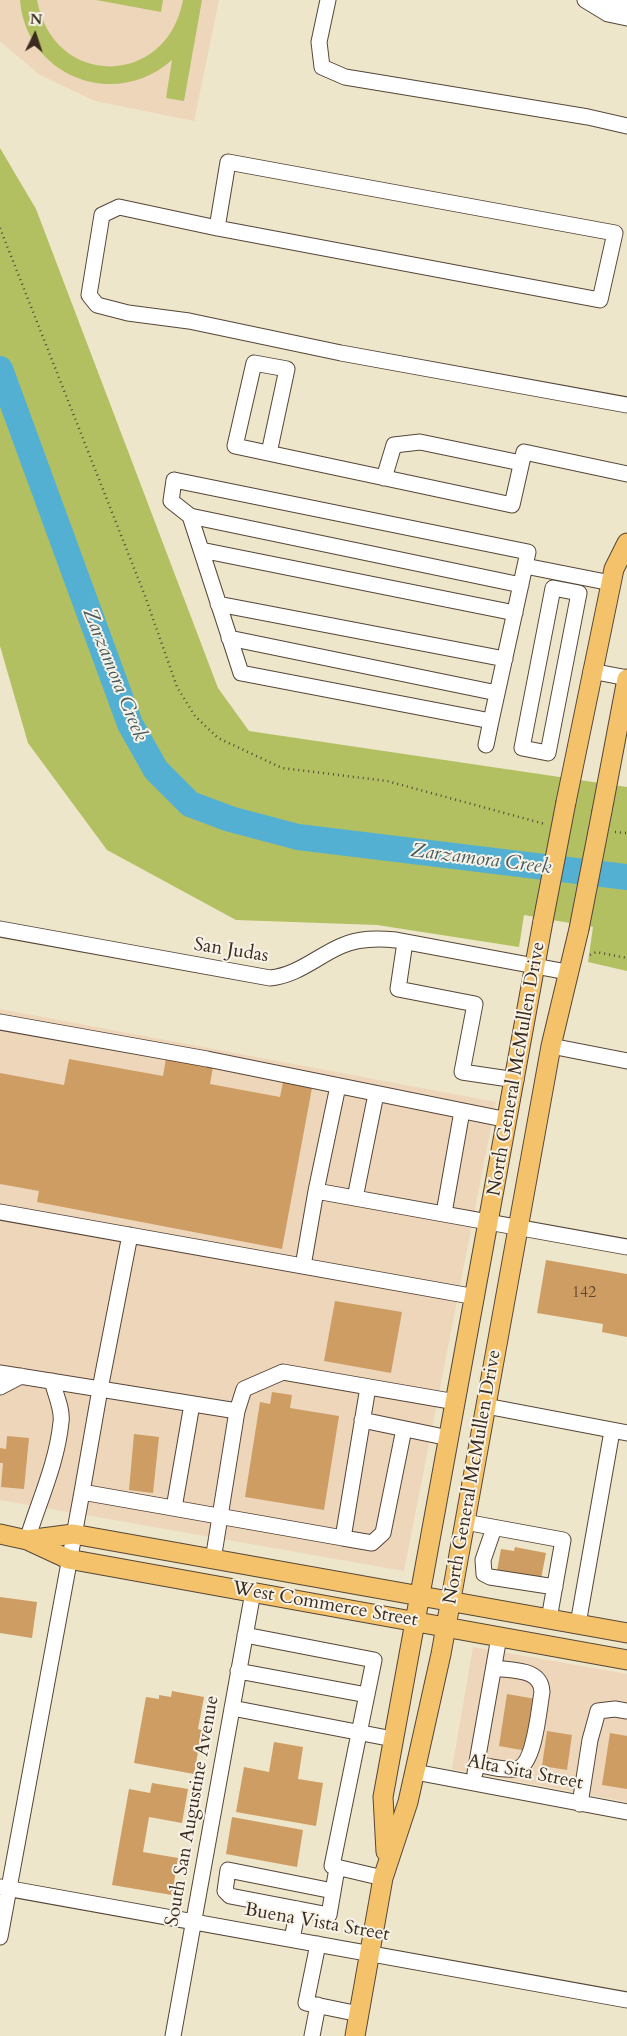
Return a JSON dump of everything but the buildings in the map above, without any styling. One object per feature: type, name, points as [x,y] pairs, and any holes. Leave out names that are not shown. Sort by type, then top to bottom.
[{"type":"main road","name":"North General McMullen Drive","points":[[385,1869],[383,1796],[516,1080],[543,921],[591,671],[598,648],[614,568],[627,543]]},
{"type":"main road","name":"North General McMullen Drive","points":[[385,1869],[408,1802],[446,1627],[551,1046],[567,972],[579,929],[627,678]]},
{"type":"main road","name":"West Commerce Street","points":[[0,1534],[27,1540],[68,1559],[627,1660]]},
{"type":"main road","name":"West Commerce Street","points":[[27,1540],[73,1534],[420,1598],[627,1633]]},
{"type":"main road","points":[[355,2036],[385,1869]]},
{"type":"street","points":[[328,0],[319,42],[322,67],[345,77],[588,117],[627,126]]},
{"type":"street","points":[[588,2],[612,2],[627,5]]},
{"type":"street","points":[[588,2],[608,14],[627,18]]},
{"type":"street","points":[[217,228],[228,162],[615,233],[620,248],[600,300],[217,228],[119,207],[102,216],[89,295],[97,305],[128,313],[188,321],[341,353],[627,405]]},
{"type":"street","points":[[269,453],[287,369],[254,363],[235,446],[512,505],[524,452],[627,474]]},
{"type":"street","points":[[384,478],[394,445],[420,442],[521,463]]},
{"type":"street","points":[[486,745],[528,552],[174,480],[171,501],[190,516],[521,584]]},
{"type":"street","points":[[190,516],[241,673],[491,721]]},
{"type":"street","points":[[200,550],[515,613]]},
{"type":"street","points":[[525,566],[611,583]]},
{"type":"street","points":[[573,592],[578,577]]},
{"type":"street","points":[[553,588],[573,592],[579,593],[548,754],[522,748],[553,588]]},
{"type":"street","points":[[218,604],[505,659]]},
{"type":"street","points":[[229,638],[497,693]]},
{"type":"street","points":[[591,671],[627,678]]},
{"type":"street","name":"San Judas","points":[[0,929],[270,978],[298,971],[342,946],[357,940],[376,938],[567,972]]},
{"type":"street","points":[[405,942],[398,989],[475,1004],[462,1072],[516,1080]]},
{"type":"street","points":[[0,1022],[207,1059],[508,1120]]},
{"type":"street","points":[[551,1046],[627,1060]]},
{"type":"street","points":[[303,1266],[338,1086]]},
{"type":"street","points":[[355,1198],[376,1094]]},
{"type":"street","points":[[444,1213],[462,1111]]},
{"type":"street","points":[[316,1192],[627,1246]]},
{"type":"street","points":[[0,1212],[476,1297]]},
{"type":"street","points":[[0,1937],[4,1887],[82,1492],[130,1235]]},
{"type":"street","points":[[0,1372],[237,1411]]},
{"type":"street","points":[[213,1560],[237,1411],[244,1389],[283,1372],[456,1402]]},
{"type":"street","points":[[0,1387],[21,1376]]},
{"type":"street","points":[[27,1540],[38,1502],[46,1490],[62,1421],[52,1381]]},
{"type":"street","points":[[344,1538],[368,1387]]},
{"type":"street","points":[[174,1508],[192,1404]]},
{"type":"street","points":[[486,1406],[619,1432],[578,1624]]},
{"type":"street","points":[[362,1420],[449,1438]]},
{"type":"street","points":[[82,1492],[372,1543],[384,1533],[404,1429]]},
{"type":"street","points":[[465,1522],[563,1540],[549,1619]]},
{"type":"street","points":[[494,1528],[483,1560],[484,1574],[490,1577],[554,1587]]},
{"type":"street","name":"South San Augustine Avenue","points":[[173,2036],[253,1592]]},
{"type":"street","points":[[245,1635],[374,1660],[332,1866],[337,1868],[385,1869]]},
{"type":"street","points":[[474,1784],[499,1637]]},
{"type":"street","points":[[477,1764],[512,1769],[520,1768],[526,1762],[531,1750],[542,1692],[542,1682],[534,1674],[494,1668]]},
{"type":"street","points":[[238,1671],[367,1695]]},
{"type":"street","points":[[232,1708],[394,1739]]},
{"type":"street","points":[[580,1804],[590,1740],[598,1711],[615,1709],[627,1711]]},
{"type":"street","name":"Alta Sita Street","points":[[415,1772],[627,1812]]},
{"type":"street","points":[[205,1866],[333,1891]]},
{"type":"street","points":[[228,1870],[225,1891],[230,1896],[329,1915],[337,1868]]},
{"type":"street","name":"Buena Vista Street","points":[[4,1887],[627,2000]]},
{"type":"street","points":[[292,1939],[298,1909]]},
{"type":"street","points":[[318,1944],[306,2003],[359,2014]]},
{"type":"street","points":[[312,2036],[318,2005]]},
{"type":"path","points":[[588,958],[596,952],[627,958]]},
{"type":"shaded area","points":[[0,0],[219,0],[194,121],[95,101],[40,75],[0,41]]},
{"type":"shaded area","points":[[0,1009],[496,1102],[404,1571],[0,1500]]},
{"type":"shaded area","points":[[473,1647],[627,1674],[627,1802],[452,1769]]},
{"type":"green space","points":[[20,0],[37,0],[47,29],[64,50],[86,62],[110,66],[134,62],[156,50],[173,29],[183,0],[202,0],[184,101],[166,98],[172,60],[149,75],[125,83],[100,83],[77,78],[56,66],[38,49],[26,26]]},
{"type":"green space","points":[[96,0],[163,0],[161,12]]},
{"type":"green space","points":[[0,148],[36,209],[218,688],[249,731],[627,787],[627,971],[588,962],[593,927],[524,915],[519,947],[377,925],[236,920],[107,850],[28,743],[0,646]]},
{"type":"waterway","name":"Zarzamora Creek","points":[[0,369],[130,724],[156,770],[190,804],[230,819],[298,837],[627,877]]}]
